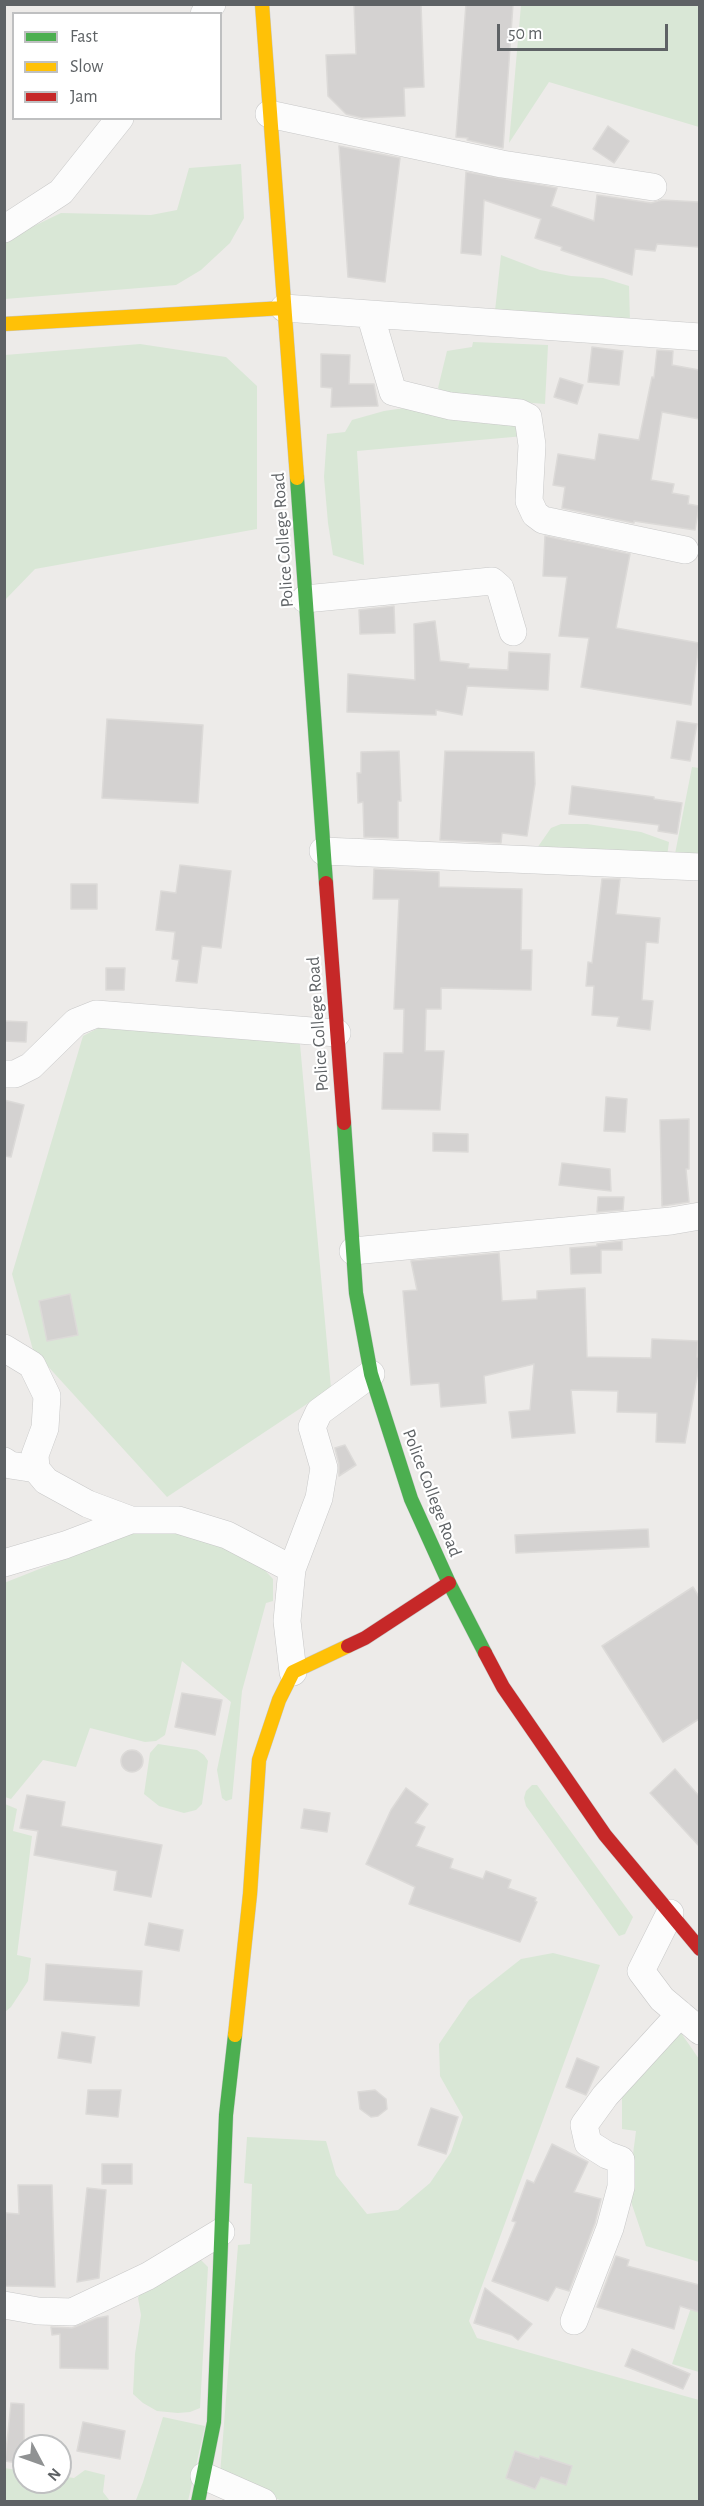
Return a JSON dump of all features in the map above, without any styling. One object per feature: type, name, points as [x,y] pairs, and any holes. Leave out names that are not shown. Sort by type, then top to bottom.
[{"type":"street","name":"Police College Road","points":[[262,4],[356,1293],[371,1374],[411,1499],[448,1583],[503,1687],[606,1835],[699,1949]]},
{"type":"street","points":[[269,114],[502,164],[653,187]]},
{"type":"street","points":[[4,229],[61,192],[118,120]]},
{"type":"street","points":[[4,324],[284,308],[699,337]]},
{"type":"street","points":[[370,315],[393,392],[450,406],[520,413],[528,417],[532,446],[529,501],[536,514],[543,520],[685,550]]},
{"type":"street","points":[[305,599],[492,581],[500,588],[513,632]]},
{"type":"street","points":[[323,851],[699,867]]},
{"type":"street","points":[[4,1074],[15,1074],[31,1066],[76,1022],[96,1014],[337,1033]]},
{"type":"street","points":[[353,1251],[670,1221],[699,1216]]},
{"type":"street","points":[[4,1348],[32,1365],[46,1396],[45,1428],[35,1455],[36,1469],[46,1481],[88,1504],[131,1520],[177,1520],[227,1535],[292,1569]]},
{"type":"street","points":[[263,2502],[201,2489],[214,2421],[226,2115],[250,1894],[259,1760],[279,1700],[293,1672],[287,1621],[292,1569],[319,1498],[324,1468],[312,1427],[319,1412],[371,1374]]},
{"type":"street","points":[[4,1461],[10,1465],[36,1469]]},
{"type":"street","points":[[4,1563],[65,1545],[131,1520]]},
{"type":"street","points":[[293,1672],[365,1638],[448,1583]]},
{"type":"street","points":[[574,2321],[610,2228],[621,2187],[621,2160],[607,2155],[588,2143],[584,2125],[618,2081],[690,2023],[662,1999],[641,1971],[670,1912]]},
{"type":"street","points":[[4,2305],[38,2311],[72,2312],[148,2276],[220,2232]]},
{"type":"green space","points":[[521,5],[699,5],[699,127],[549,82],[509,143]]},
{"type":"green space","points":[[241,164],[244,218],[230,243],[201,270],[176,285],[5,299],[5,240],[61,213],[151,215],[177,210],[189,168]]},
{"type":"green space","points":[[501,255],[540,270],[571,276],[603,278],[629,286],[630,321],[495,311]]},
{"type":"green space","points":[[473,342],[548,345],[545,404],[449,396],[438,388],[447,351],[472,347]]},
{"type":"green space","points":[[140,344],[226,357],[257,386],[257,529],[35,569],[5,600],[5,355]]},
{"type":"green space","points":[[425,405],[513,418],[524,436],[357,451],[364,565],[333,555],[324,477],[327,434],[345,432],[352,420],[384,411]]},
{"type":"green space","points":[[692,767],[699,768],[699,858],[674,859]]},
{"type":"green space","points":[[561,824],[587,824],[641,832],[669,842],[667,857],[535,851],[551,828]]},
{"type":"green space","points":[[106,1024],[300,1044],[331,1388],[167,1497],[33,1350],[12,1274],[83,1036]]},
{"type":"green space","points":[[143,1528],[178,1532],[209,1540],[259,1564],[273,1579],[273,1601],[266,1603],[242,1691],[232,1799],[226,1801],[222,1798],[217,1770],[231,1702],[182,1661],[165,1735],[156,1741],[145,1742],[90,1728],[76,1767],[43,1760],[11,1799],[5,1797],[4,1583]]},
{"type":"green space","points":[[158,1744],[197,1750],[208,1761],[202,1804],[196,1810],[184,1813],[159,1806],[144,1794],[150,1753]]},
{"type":"green space","points":[[532,1785],[537,1785],[633,1917],[625,1934],[619,1936],[526,1806],[524,1798],[526,1791]]},
{"type":"green space","points":[[5,1804],[17,1809],[13,1831],[32,1836],[17,1955],[31,1958],[28,1981],[11,2007],[5,2012]]},
{"type":"green space","points":[[553,1953],[600,1965],[469,2321],[477,2338],[699,2400],[699,2501],[282,2501],[220,2475],[238,2245],[250,2244],[252,2184],[244,2183],[247,2137],[326,2141],[336,2175],[367,2214],[398,2210],[430,2183],[451,2152],[463,2117],[440,2076],[439,2044],[469,2000],[521,1959]]},
{"type":"green space","points":[[677,2027],[699,2059],[699,2262],[646,2246],[628,2193],[636,2131],[622,2129],[622,2098]]},
{"type":"green space","points":[[192,2259],[201,2260],[208,2267],[200,2408],[178,2413],[157,2411],[133,2394],[135,2354],[141,2315],[138,2298],[142,2289]]},
{"type":"green space","points":[[699,2284],[699,2372],[672,2364]]},
{"type":"green space","points":[[163,2417],[205,2426],[188,2501],[130,2502],[136,2500],[143,2482]]},
{"type":"green space","points":[[4,2468],[12,2469],[12,2494],[72,2494],[72,2478],[85,2470],[105,2475],[103,2492],[110,2501],[5,2501]]},
{"type":"building","points":[[354,4],[421,4],[424,87],[404,88],[405,116],[362,118],[346,114],[328,96],[326,55],[356,54]]},
{"type":"building","points":[[466,4],[513,4],[503,148],[456,137]]},
{"type":"building","points":[[608,126],[629,141],[614,163],[593,149]]},
{"type":"building","points":[[339,146],[400,158],[385,282],[348,277]]},
{"type":"building","points":[[466,172],[557,188],[551,206],[594,221],[597,195],[651,203],[662,200],[699,202],[699,247],[657,244],[655,251],[635,249],[632,275],[561,250],[562,247],[535,238],[541,219],[484,200],[481,255],[461,253]]},
{"type":"building","points":[[592,347],[623,351],[619,385],[588,382]]},
{"type":"building","points":[[657,350],[673,351],[672,365],[699,370],[699,419],[662,412],[651,480],[674,484],[672,493],[689,496],[688,504],[699,506],[695,530],[634,521],[634,523],[562,508],[565,487],[553,485],[558,454],[595,460],[599,434],[639,440],[652,377],[654,378]]},
{"type":"building","points":[[321,354],[350,355],[349,384],[374,384],[378,406],[331,407],[332,388],[321,387]]},
{"type":"building","points":[[560,378],[583,385],[577,404],[554,397]]},
{"type":"building","points":[[545,536],[630,554],[616,628],[699,643],[691,705],[581,687],[589,638],[559,636],[567,577],[543,576]]},
{"type":"building","points":[[394,606],[395,633],[360,634],[359,610]]},
{"type":"building","points":[[435,621],[440,661],[469,664],[468,668],[508,670],[509,652],[550,654],[548,690],[467,686],[462,715],[436,710],[436,715],[347,712],[348,674],[415,680],[414,624]]},
{"type":"building","points":[[107,719],[203,725],[198,803],[102,798]]},
{"type":"building","points":[[677,721],[697,724],[690,761],[671,758]]},
{"type":"building","points":[[399,751],[401,801],[398,801],[398,838],[364,837],[363,802],[358,803],[357,773],[361,773],[361,752]]},
{"type":"building","points":[[445,751],[534,752],[535,784],[527,836],[502,833],[501,843],[440,840]]},
{"type":"building","points":[[572,786],[682,803],[677,834],[658,831],[659,825],[569,814]]},
{"type":"building","points":[[180,865],[231,871],[221,948],[202,946],[197,983],[176,981],[179,960],[172,959],[175,932],[156,930],[161,891],[176,893]]},
{"type":"building","points":[[374,869],[439,872],[439,887],[522,889],[521,950],[532,950],[531,990],[441,988],[441,1009],[426,1009],[425,1051],[444,1051],[440,1110],[382,1109],[384,1053],[403,1053],[404,1009],[394,1009],[399,899],[373,899]]},
{"type":"building","points":[[602,879],[620,879],[616,914],[660,918],[658,943],[646,942],[642,1000],[653,1001],[650,1030],[617,1026],[619,1017],[592,1015],[594,986],[586,986],[588,962],[592,963]]},
{"type":"building","points":[[71,884],[97,884],[97,909],[71,909]]},
{"type":"building","points":[[106,968],[125,968],[124,990],[106,990]]},
{"type":"building","points":[[4,1021],[27,1022],[26,1042],[4,1041]]},
{"type":"building","points":[[606,1097],[627,1099],[625,1132],[604,1131]]},
{"type":"building","points":[[4,1100],[24,1105],[11,1157],[4,1156]]},
{"type":"building","points":[[689,1119],[689,1169],[686,1169],[689,1202],[662,1206],[660,1120]]},
{"type":"building","points":[[433,1133],[468,1134],[468,1152],[433,1151]]},
{"type":"building","points":[[562,1163],[610,1169],[611,1191],[559,1185]]},
{"type":"building","points":[[598,1197],[624,1197],[623,1210],[597,1212]]},
{"type":"building","points":[[622,1241],[622,1250],[601,1250],[601,1273],[571,1274],[570,1248]]},
{"type":"building","points":[[499,1253],[502,1301],[537,1299],[537,1291],[585,1288],[587,1357],[651,1358],[652,1339],[698,1341],[699,1366],[685,1443],[656,1442],[657,1413],[617,1412],[618,1391],[571,1390],[575,1433],[512,1438],[509,1412],[530,1410],[534,1364],[484,1376],[486,1403],[441,1407],[439,1383],[411,1385],[403,1291],[417,1290],[411,1261]]},
{"type":"building","points":[[70,1294],[78,1335],[47,1341],[39,1301]]},
{"type":"building","points":[[345,1445],[356,1465],[339,1476],[335,1448]]},
{"type":"building","points":[[648,1529],[649,1547],[516,1553],[515,1535]]},
{"type":"building","points":[[693,1587],[699,1597],[699,1719],[663,1742],[602,1646]]},
{"type":"building","points":[[182,1693],[222,1700],[215,1735],[175,1727]]},
{"type":"building","points":[[132,1750],[140,1753],[143,1761],[140,1769],[132,1772],[124,1769],[121,1761],[124,1753]]},
{"type":"building","points":[[675,1769],[699,1796],[699,1846],[650,1793]]},
{"type":"building","points":[[406,1788],[428,1804],[415,1823],[425,1827],[416,1846],[453,1859],[450,1868],[483,1879],[486,1871],[511,1880],[508,1888],[536,1898],[537,1902],[520,1942],[409,1904],[415,1887],[366,1864],[391,1810]]},
{"type":"building","points":[[27,1795],[65,1802],[61,1826],[162,1845],[151,1897],[114,1890],[117,1871],[34,1855],[38,1831],[20,1828]]},
{"type":"building","points":[[304,1809],[330,1813],[327,1832],[301,1828]]},
{"type":"building","points":[[149,1923],[183,1930],[179,1951],[145,1945]]},
{"type":"building","points":[[46,1964],[142,1971],[139,2006],[44,2000]]},
{"type":"building","points":[[62,2032],[95,2037],[91,2063],[58,2058]]},
{"type":"building","points":[[577,2058],[599,2067],[586,2095],[566,2087]]},
{"type":"building","points":[[88,2090],[121,2090],[118,2117],[86,2114]]},
{"type":"building","points":[[375,2090],[386,2099],[387,2109],[378,2116],[371,2117],[360,2109],[358,2092]]},
{"type":"building","points":[[431,2108],[458,2117],[446,2154],[418,2145]]},
{"type":"building","points":[[552,2144],[588,2162],[574,2192],[601,2199],[595,2223],[569,2291],[556,2287],[548,2301],[492,2281],[516,2222],[512,2221],[527,2180],[534,2183]]},
{"type":"building","points":[[102,2164],[132,2164],[132,2184],[102,2184]]},
{"type":"building","points":[[18,2185],[52,2185],[55,2287],[4,2286],[6,2213],[19,2214]]},
{"type":"building","points":[[87,2188],[106,2190],[99,2278],[77,2282]]},
{"type":"building","points":[[616,2256],[629,2260],[627,2266],[699,2285],[699,2312],[680,2306],[674,2329],[597,2307]]},
{"type":"building","points":[[485,2288],[532,2324],[518,2340],[512,2335],[474,2323]]},
{"type":"building","points":[[108,2316],[108,2369],[60,2368],[60,2334],[52,2335],[51,2327],[72,2328]]},
{"type":"building","points":[[632,2349],[690,2374],[683,2389],[625,2366]]},
{"type":"building","points":[[11,2403],[24,2404],[24,2434],[12,2434],[12,2462],[5,2461]]},
{"type":"building","points":[[83,2422],[125,2431],[120,2459],[77,2451]]},
{"type":"building","points":[[515,2451],[572,2466],[566,2485],[541,2477],[535,2489],[506,2478]]},
{"type":"traffic: fast","points":[[297,478],[326,883]]},
{"type":"traffic: fast","points":[[344,1123],[356,1293],[371,1374],[411,1499],[449,1583],[485,1653]]},
{"type":"traffic: fast","points":[[198,2502],[214,2422],[226,2115],[235,2035]]},
{"type":"traffic: slow","points":[[262,4],[297,478]]},
{"type":"traffic: slow","points":[[4,324],[284,308]]},
{"type":"traffic: slow","points":[[235,2035],[250,1894],[259,1760],[279,1700],[293,1672],[348,1646]]},
{"type":"traffic: jam","points":[[326,883],[344,1123]]},
{"type":"traffic: jam","points":[[348,1646],[365,1638],[449,1583]]},
{"type":"traffic: jam","points":[[485,1653],[503,1687],[605,1835],[700,1949]]}]
